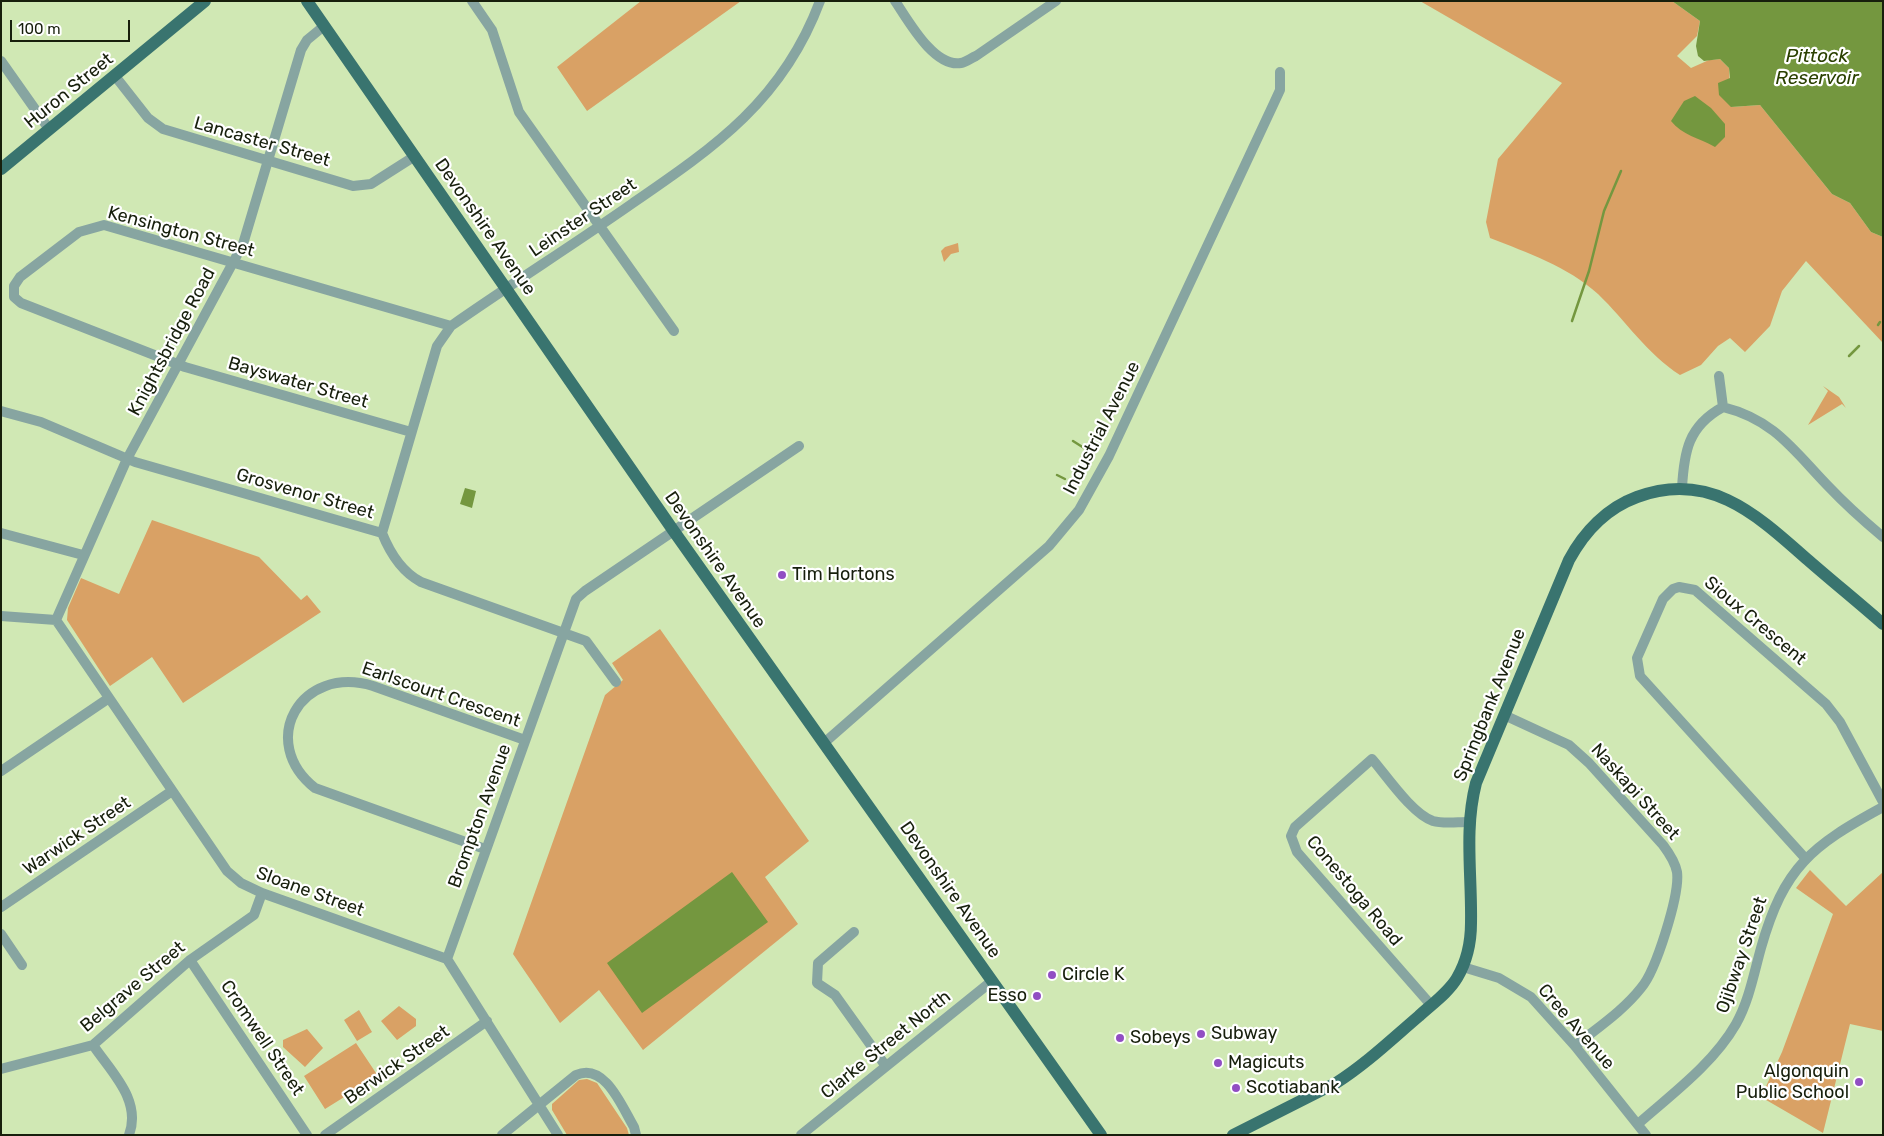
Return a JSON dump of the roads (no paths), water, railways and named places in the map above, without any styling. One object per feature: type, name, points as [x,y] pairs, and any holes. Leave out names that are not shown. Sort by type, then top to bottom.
[{"type":"main road","name":"Huron Street","points":[[1,169],[205,1]]},
{"type":"main road","name":"Devonshire Avenue","points":[[307,1],[672,530],[1100,1135]]},
{"type":"main road","name":"Springbank Avenue","points":[[1233,1135],[1344,1078],[1452,985],[1469,949],[1471,926],[1468,822],[1476,783],[1569,560],[1598,521],[1627,501],[1654,491],[1682,488],[1701,490],[1722,497],[1752,512],[1883,624]]},
{"type":"street","points":[[472,1],[492,30],[519,112],[674,332]]},
{"type":"street","name":"Leinster Street","points":[[382,533],[438,346],[451,326],[599,227],[700,156],[746,118],[788,64],[820,1]]},
{"type":"street","points":[[894,1],[933,52],[945,60],[961,63],[976,56],[1042,5],[1056,1]]},
{"type":"street","name":"Knightsbridge Road","points":[[56,620],[83,555],[127,459],[233,263],[249,228],[302,50],[307,40],[324,26]]},
{"type":"street","points":[[1,61],[50,129]]},
{"type":"street","name":"Industrial Avenue","points":[[824,743],[1049,546],[1079,510],[1109,456],[1270,112],[1280,90],[1280,72]]},
{"type":"street","name":"Lancaster Street","points":[[116,76],[148,118],[163,129],[354,186],[363,186],[379,180],[415,156]]},
{"type":"street","name":"Kensington Street","points":[[178,364],[21,303],[14,297],[13,292],[16,282],[79,232],[99,226],[121,230],[451,326]]},
{"type":"street","name":"Bayswater Street","points":[[178,364],[411,432]]},
{"type":"street","points":[[1719,376],[1723,407]]},
{"type":"street","points":[[1682,488],[1685,456],[1689,443],[1700,425],[1723,407]]},
{"type":"street","points":[[1723,407],[1749,415],[1781,435],[1836,495],[1883,537]]},
{"type":"street","name":"Grosvenor Street","points":[[1,411],[41,422],[127,459],[382,533],[387,545],[404,570],[421,582],[563,631],[586,641],[616,682]]},
{"type":"street","name":"Brompton Avenue","points":[[447,958],[573,606],[585,591],[672,530],[799,446]]},
{"type":"street","points":[[1,533],[83,555]]},
{"type":"street","name":"Sioux Crescent","points":[[1806,858],[1640,676],[1637,658],[1662,599],[1673,589],[1684,587],[1695,590],[1826,704],[1840,722],[1883,802]]},
{"type":"street","points":[[1,616],[56,620]]},
{"type":"street","name":"Sloane Street","points":[[56,620],[226,870],[241,883],[262,893],[447,958]]},
{"type":"street","name":"Earlscourt Crescent","points":[[485,849],[315,788],[302,777],[291,757],[288,736],[293,716],[300,704],[319,688],[349,681],[373,686],[524,740]]},
{"type":"street","points":[[1,771],[109,698]]},
{"type":"street","name":"Naskapi Street","points":[[1504,715],[1557,738],[1578,753],[1663,845],[1674,861],[1677,872],[1676,896],[1651,973],[1636,994],[1575,1046]]},
{"type":"street","name":"Conestoga Road","points":[[1431,1005],[1297,852],[1291,841],[1295,827],[1372,758],[1416,809],[1428,819],[1441,822],[1468,822]]},
{"type":"street","name":"Warwick Street","points":[[1,908],[172,791]]},
{"type":"street","name":"Ojibway Street","points":[[1642,1131],[1728,1037],[1742,1010],[1777,901],[1788,880],[1806,858],[1830,837],[1883,807]]},
{"type":"street","name":"Belgrave Street","points":[[1,1069],[93,1045],[190,960],[254,915],[262,893]]},
{"type":"street","points":[[854,932],[818,963],[817,983],[835,994],[885,1065]]},
{"type":"street","points":[[1,934],[22,965]]},
{"type":"street","points":[[447,958],[558,1135]]},
{"type":"street","name":"Cromwell Street","points":[[190,960],[307,1135]]},
{"type":"street","name":"Cree Avenue","points":[[1462,967],[1495,976],[1519,988],[1537,1003],[1575,1046],[1642,1131]]},
{"type":"street","name":"Clarke Street North","points":[[801,1135],[885,1065],[992,981]]},
{"type":"street","name":"Berwick Street","points":[[325,1135],[487,1021]]},
{"type":"street","points":[[93,1045],[131,1102],[134,1116],[129,1135]]},
{"type":"street","points":[[502,1135],[576,1075],[592,1073],[606,1082],[634,1127],[636,1135]]},
{"type":"water","name":"Pittock Reservoir","points":[[1672,1],[1883,1],[1883,237],[1871,232],[1850,203],[1832,194],[1760,105],[1731,107],[1719,95],[1718,83],[1730,78],[1729,68],[1720,59],[1704,61],[1698,56],[1696,46],[1700,21]]},
{"type":"water","points":[[1695,96],[1711,108],[1725,124],[1725,137],[1715,147],[1686,133],[1671,121],[1684,101]]},
{"type":"water","points":[[465,488],[476,491],[472,508],[460,504]]},
{"type":"water","points":[[732,872],[768,922],[642,1013],[607,963]]},
{"type":"waterway","points":[[1572,321],[1589,271],[1604,211],[1621,171]]},
{"type":"waterway","points":[[1849,356],[1859,346]]},
{"type":"waterway","points":[[1073,441],[1084,448]]},
{"type":"waterway","points":[[1057,475],[1065,479]]},
{"type":"place","name":"Tim Hortons","points":[[782,575]]},
{"type":"place","name":"Circle K","points":[[1052,975]]},
{"type":"place","name":"Esso","points":[[1037,996]]},
{"type":"place","name":"Subway","points":[[1201,1034]]},
{"type":"place","name":"Sobeys","points":[[1120,1038]]},
{"type":"place","name":"Magicuts","points":[[1218,1063]]},
{"type":"place","name":"Algonquin Public School","points":[[1859,1082]]},
{"type":"place","name":"Scotiabank","points":[[1236,1088]]}]
